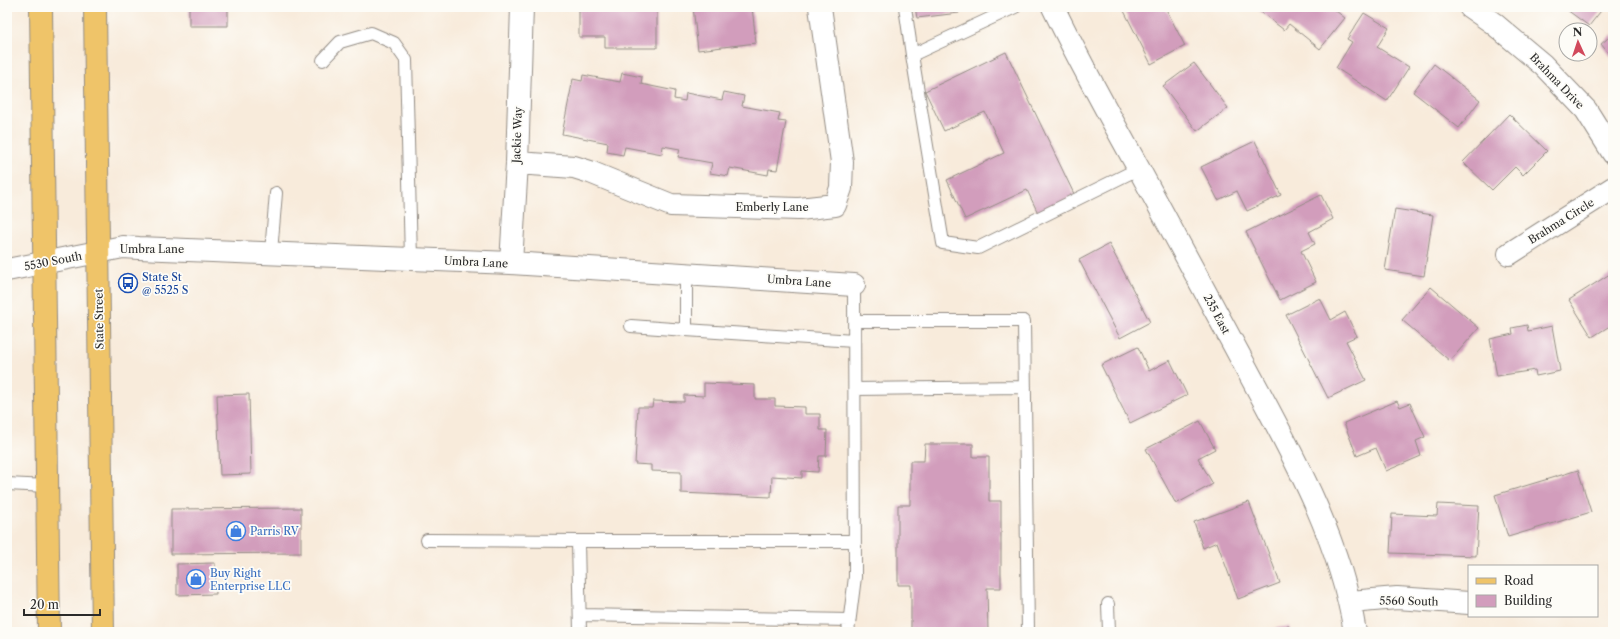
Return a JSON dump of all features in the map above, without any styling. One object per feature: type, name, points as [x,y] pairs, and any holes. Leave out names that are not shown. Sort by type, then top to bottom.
[{"type":"main road","points":[[41,7],[49,632]]},
{"type":"main road","name":"State Street","points":[[95,7],[103,632]]},
{"type":"street","name":"Jackie Way","points":[[511,263],[517,163],[522,7]]},
{"type":"street","name":"Emberly Lane","points":[[517,163],[574,167],[671,205],[799,209],[835,205],[841,188],[842,162],[820,7]]},
{"type":"street","name":"235 East","points":[[1053,7],[1079,62],[1280,430],[1315,500],[1337,558],[1350,602],[1355,632]]},
{"type":"street","name":"Brahma Drive","points":[[1470,7],[1493,23],[1543,65],[1586,110],[1613,152]]},
{"type":"street","name":"Brahma Circle","points":[[1509,254],[1613,188]]},
{"type":"street","name":"Umbra Lane","points":[[98,252],[123,248],[271,252],[511,263],[854,285]]},
{"type":"street","name":"5530 South","points":[[7,270],[98,252]]},
{"type":"street","name":"5560 South","points":[[1350,602],[1397,598],[1468,603]]},
{"type":"lane","points":[[904,7],[942,243],[978,248],[1138,169]]},
{"type":"lane","points":[[912,55],[1015,7]]},
{"type":"lane","points":[[323,60],[340,42],[371,33],[394,43],[406,60],[411,259]]},
{"type":"lane","points":[[271,252],[276,193]]},
{"type":"lane","points":[[686,274],[686,330]]},
{"type":"lane","points":[[848,632],[855,577],[854,285]]},
{"type":"lane","points":[[854,321],[1024,321],[1028,632]]},
{"type":"lane","points":[[632,326],[854,341]]},
{"type":"lane","points":[[855,389],[1025,387]]},
{"type":"lane","points":[[7,484],[47,486]]},
{"type":"lane","points":[[427,540],[855,541]]},
{"type":"lane","points":[[578,541],[580,632]]},
{"type":"lane","points":[[1108,604],[1109,632]]},
{"type":"lane","points":[[580,615],[849,620]]},
{"type":"building","points":[[189,7],[291,7],[291,9],[228,9],[228,26],[189,26]]},
{"type":"building","points":[[579,7],[657,7],[657,48],[605,48],[605,37],[579,37]]},
{"type":"building","points":[[693,7],[752,7],[756,43],[698,50]]},
{"type":"building","points":[[915,7],[958,7],[959,13],[917,18]]},
{"type":"building","points":[[1122,7],[1165,7],[1185,46],[1151,64]]},
{"type":"building","points":[[1258,7],[1331,7],[1345,18],[1320,49],[1289,24],[1284,30],[1257,9]]},
{"type":"building","points":[[1563,7],[1604,7],[1592,22],[1584,22]]},
{"type":"building","points":[[1364,13],[1389,28],[1377,47],[1409,67],[1387,101],[1336,68],[1352,42],[1347,39]]},
{"type":"building","points":[[1613,34],[1613,59],[1601,44]]},
{"type":"building","points":[[1006,52],[1075,196],[1038,213],[1027,190],[965,219],[947,180],[1004,153],[985,112],[944,131],[925,91]]},
{"type":"building","points":[[1194,63],[1228,108],[1197,131],[1163,86]]},
{"type":"building","points":[[1434,64],[1480,100],[1459,128],[1413,92]]},
{"type":"building","points":[[622,73],[642,77],[641,84],[675,91],[674,99],[685,101],[686,93],[722,100],[724,92],[744,96],[742,106],[780,113],[778,121],[786,122],[777,170],[769,169],[768,175],[730,168],[728,176],[710,173],[712,163],[678,157],[680,149],[663,146],[662,154],[625,147],[623,155],[607,152],[608,143],[562,134],[573,79],[582,81],[583,75],[620,82]]},
{"type":"building","points":[[1509,114],[1547,151],[1523,175],[1515,167],[1492,190],[1463,162]]},
{"type":"building","points":[[1255,141],[1281,195],[1247,211],[1237,191],[1218,200],[1201,167]]},
{"type":"building","points":[[1321,195],[1333,219],[1309,232],[1315,244],[1301,251],[1316,282],[1280,300],[1246,232]]},
{"type":"building","points":[[1395,209],[1433,215],[1424,276],[1385,270]]},
{"type":"building","points":[[1109,244],[1150,322],[1120,338],[1079,260]]},
{"type":"building","points":[[1613,272],[1613,324],[1592,337],[1569,300]]},
{"type":"building","points":[[1431,287],[1479,328],[1450,361],[1402,320]]},
{"type":"building","points":[[1320,298],[1331,320],[1345,312],[1357,336],[1346,341],[1366,380],[1328,398],[1286,315]]},
{"type":"building","points":[[1527,325],[1528,331],[1552,326],[1560,371],[1536,376],[1535,370],[1497,376],[1490,339],[1513,334],[1512,328]]},
{"type":"building","points":[[1138,347],[1149,371],[1170,360],[1187,395],[1130,423],[1101,365]]},
{"type":"building","points":[[704,383],[755,385],[755,399],[775,399],[775,406],[805,407],[805,414],[820,414],[820,430],[827,430],[826,456],[819,456],[818,472],[802,471],[802,478],[772,476],[771,497],[681,493],[681,472],[651,471],[651,465],[635,464],[638,407],[652,407],[653,401],[684,402],[684,395],[704,396]]},
{"type":"building","points":[[249,394],[251,474],[220,475],[217,395]]},
{"type":"building","points":[[1397,401],[1400,407],[1410,403],[1425,437],[1416,441],[1421,456],[1386,471],[1376,448],[1357,456],[1344,423]]},
{"type":"building","points":[[1200,421],[1215,449],[1198,458],[1213,484],[1176,504],[1146,449]]},
{"type":"building","points":[[925,444],[973,444],[973,457],[989,457],[989,501],[1001,501],[1001,588],[987,588],[988,632],[923,632],[923,630],[911,630],[911,585],[898,585],[898,505],[910,505],[910,461],[924,461]]},
{"type":"building","points":[[1578,470],[1591,512],[1508,537],[1495,495]]},
{"type":"building","points":[[1249,502],[1280,583],[1238,599],[1217,542],[1203,548],[1194,522]]},
{"type":"building","points":[[1438,504],[1479,506],[1476,556],[1390,553],[1392,514],[1437,516]]},
{"type":"building","name":"Parris RV","points":[[301,508],[301,553],[171,554],[171,509]]},
{"type":"building","name":"Buy Right Enterprise LLC","points":[[215,563],[216,594],[177,595],[177,564]]},
{"type":"building","points":[[1289,626],[1290,632],[1259,632],[1259,631]]},
{"type":"place","name":"State St @ 5525 S","points":[[128,283]]},
{"type":"place","name":"Parris RV","points":[[236,531]]},
{"type":"place","name":"Buy Right Enterprise LLC","points":[[196,579]]}]
